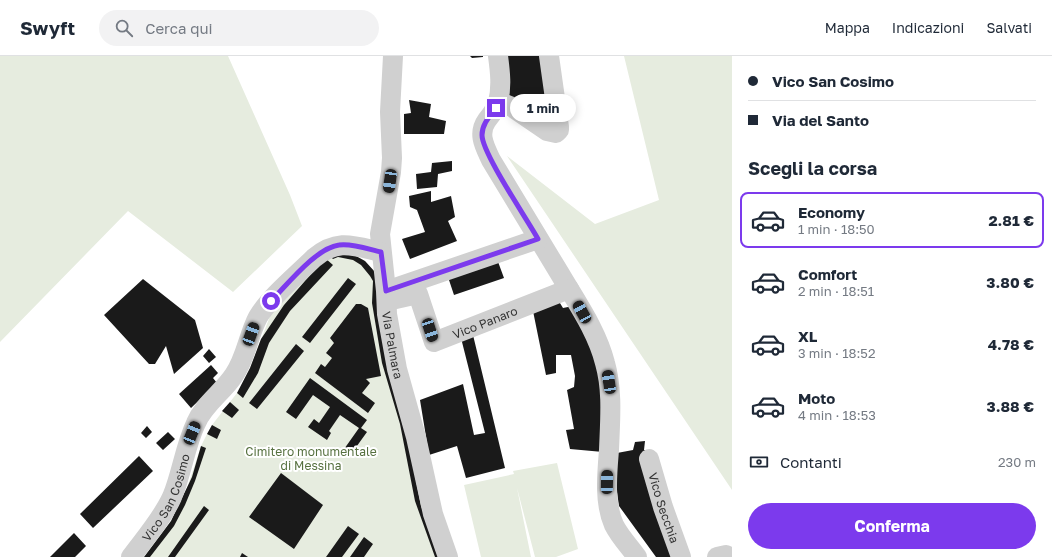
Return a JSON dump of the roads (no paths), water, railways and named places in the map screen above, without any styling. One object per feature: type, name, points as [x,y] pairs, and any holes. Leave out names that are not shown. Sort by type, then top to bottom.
[{"type":"street","name":"Via Palmara","points":[[393,56],[390,112],[392,158],[389,190],[382,217],[380,234],[386,296],[386,314],[397,369],[416,437],[433,514],[448,557]]},
{"type":"street","points":[[498,56],[500,85],[498,101],[496,108],[485,123],[482,140],[491,160],[597,338],[605,362],[610,398],[608,498],[614,525],[637,557]]},
{"type":"street","points":[[498,101],[512,107],[547,131],[556,133],[559,127],[549,56]]},
{"type":"street","points":[[386,296],[538,239]]},
{"type":"street","name":"Vico San Cosimo","points":[[131,557],[172,498],[197,421],[234,376],[240,364],[254,324],[265,307],[314,258],[323,251],[338,245],[345,245],[381,252]]},
{"type":"street","name":"Vico Panaro","points":[[386,296],[418,294],[434,342],[569,289]]},
{"type":"street","name":"Vico Secchia","points":[[649,458],[663,507],[681,557]]},
{"type":"park label","name":"Cimitero monumentale di Messina","points":[[311,458]]}]
